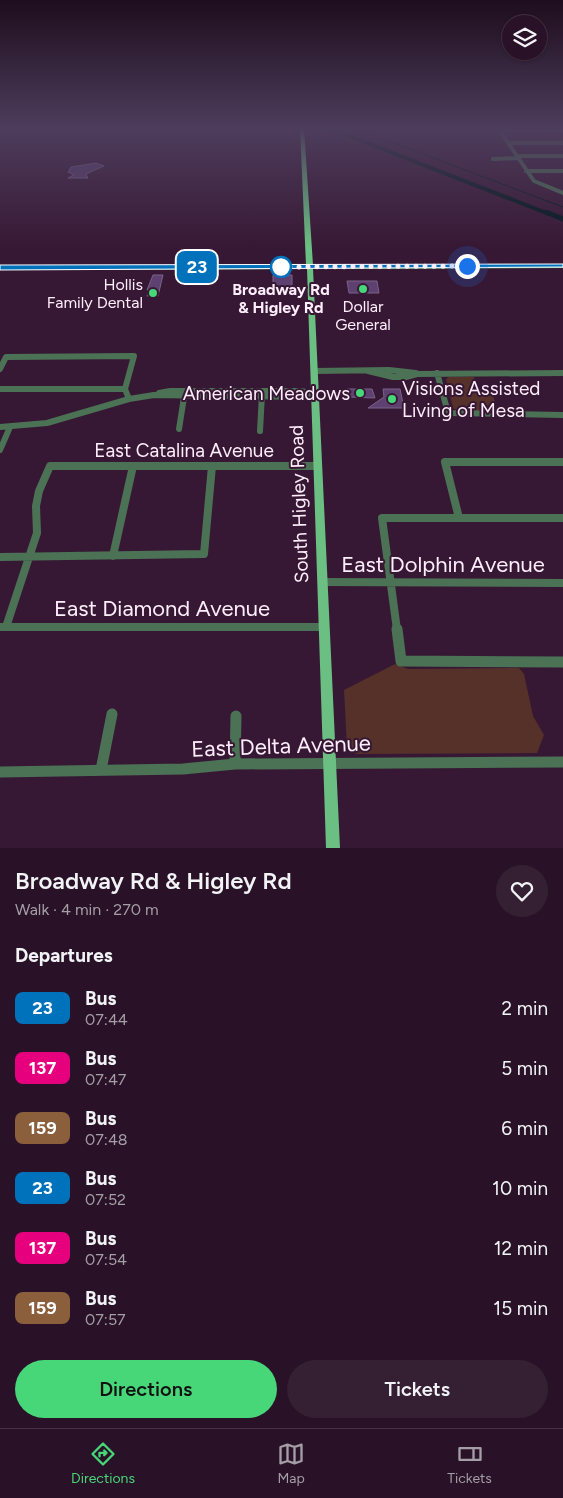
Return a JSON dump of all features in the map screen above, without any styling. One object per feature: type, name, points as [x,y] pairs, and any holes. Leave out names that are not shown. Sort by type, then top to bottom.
[{"type":"main road","name":"South Higley Road","points":[[304,168],[310,267],[333,848]]},
{"type":"main road","points":[[0,268],[563,266]]},
{"type":"street","points":[[524,168],[534,181],[563,193]]},
{"type":"street","points":[[526,171],[563,171]]},
{"type":"street","points":[[0,369],[6,357],[134,356],[125,389],[129,399]]},
{"type":"street","points":[[314,371],[368,371],[399,376],[437,373],[563,373]]},
{"type":"street","points":[[437,373],[447,409],[450,413],[563,415]]},
{"type":"street","points":[[0,389],[125,389]]},
{"type":"street","points":[[179,429],[184,394]]},
{"type":"street","points":[[260,432],[262,394]]},
{"type":"street","points":[[0,427],[10,428],[46,423],[129,399],[154,395],[262,394],[301,397],[315,394]]},
{"type":"street","points":[[0,450],[10,428]]},
{"type":"street","points":[[459,518],[445,462],[563,462]]},
{"type":"street","name":"East Catalina Avenue","points":[[30,557],[37,533],[36,506],[39,491],[50,466],[318,466]]},
{"type":"street","points":[[113,556],[133,466]]},
{"type":"street","points":[[0,557],[204,554],[212,466]]},
{"type":"street","points":[[563,518],[382,518],[401,661],[563,662]]},
{"type":"street","points":[[3,627],[30,557]]},
{"type":"street","name":"East Dolphin Avenue","points":[[322,582],[563,583]]},
{"type":"street","name":"East Diamond Avenue","points":[[3,627],[324,627]]},
{"type":"street","points":[[100,770],[112,714]]},
{"type":"street","points":[[235,764],[236,716]]},
{"type":"street","name":"East Delta Avenue","points":[[0,772],[183,769],[235,764],[563,762]]},
{"type":"shaded area","points":[[449,377],[474,377],[479,393],[492,393],[498,411],[458,411],[453,408],[446,379]]},
{"type":"shaded area","points":[[395,664],[408,669],[519,668],[524,674],[533,716],[544,735],[537,753],[356,754],[347,747],[344,690]]},
{"type":"building","points":[[71,168],[100,168],[86,174],[88,178],[68,178],[74,175],[68,172]]},
{"type":"building","points":[[153,275],[163,275],[158,296],[147,296],[149,290],[147,290]]},
{"type":"building","points":[[273,275],[292,275],[292,290],[273,290]]},
{"type":"building","name":"Dollar General","points":[[347,281],[377,281],[379,293],[349,293]]},
{"type":"building","name":"American Meadows","points":[[345,389],[372,389],[375,398],[346,397]]},
{"type":"building","name":"Visions Assisted Living of Mesa","points":[[383,389],[400,389],[404,408],[368,408],[384,397]]},
{"type":"waterway","points":[[430,168],[549,214]]},
{"type":"waterway","points":[[459,168],[563,207]]},
{"type":"waterway","points":[[546,212],[563,219]]},
{"type":"bus line","name":"23","points":[[0,268],[563,266]]},
{"type":"place","name":"Broadway Rd & Higley Rd","points":[[281,267]]},
{"type":"place","name":"Dollar General","points":[[363,289]]},
{"type":"place","name":"Hollis Family Dental","points":[[153,293]]},
{"type":"place","name":"American Meadows","points":[[360,393]]},
{"type":"place","name":"Visions Assisted Living of Mesa","points":[[392,399]]},
{"type":"route","points":[[281,267],[467,266]]}]
